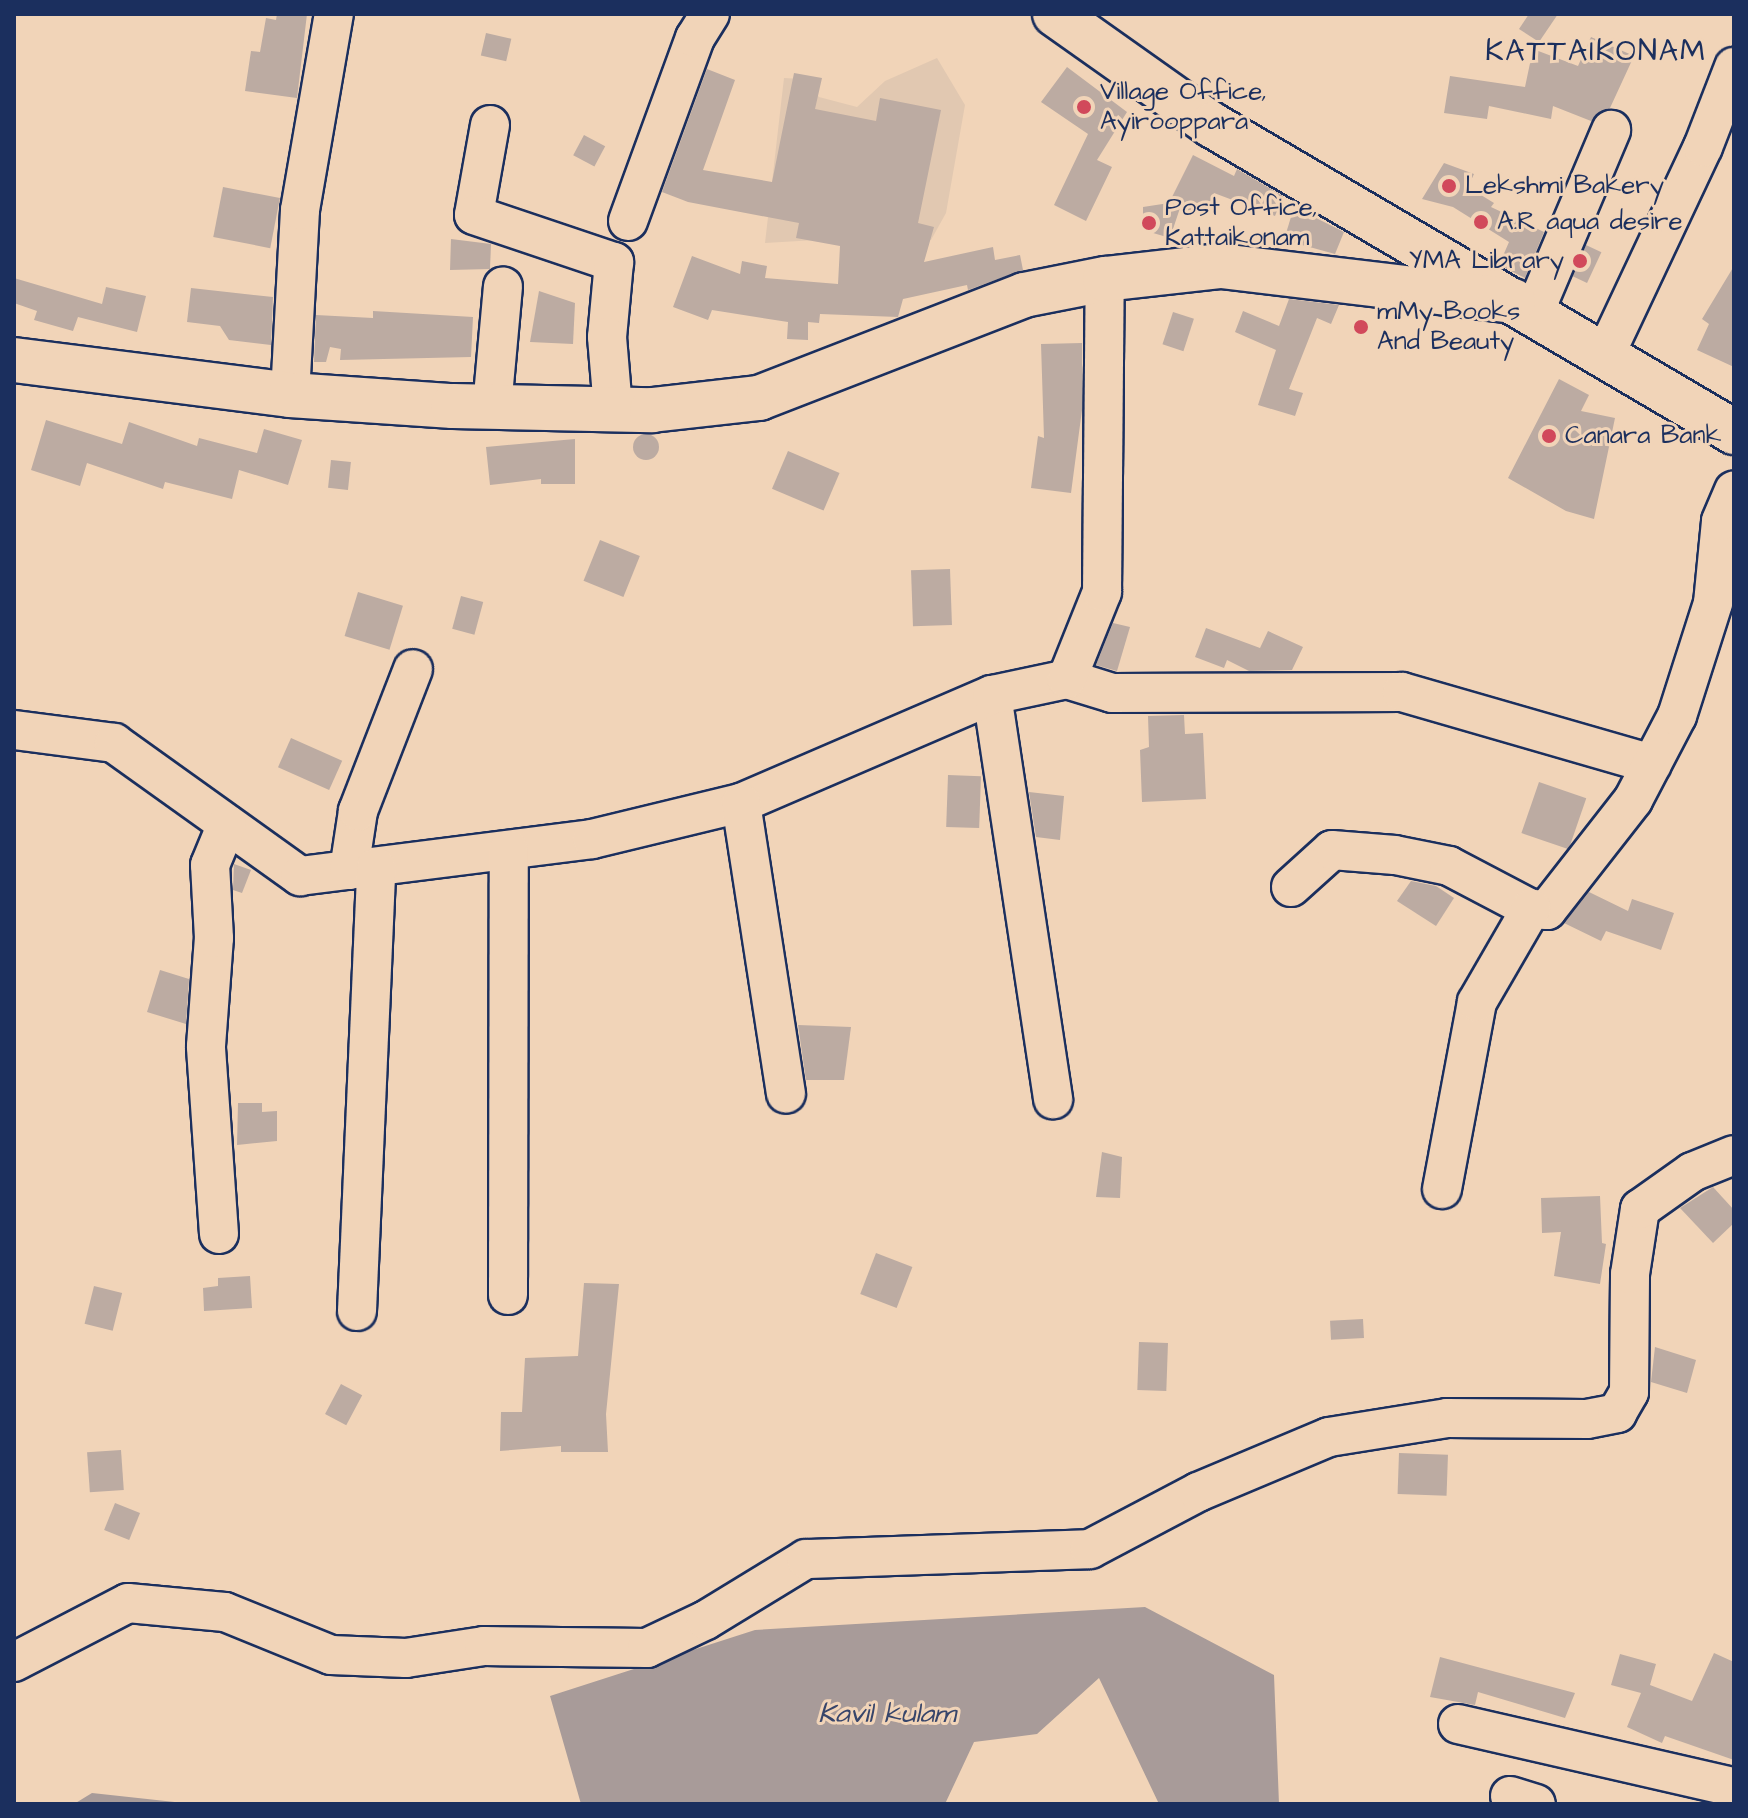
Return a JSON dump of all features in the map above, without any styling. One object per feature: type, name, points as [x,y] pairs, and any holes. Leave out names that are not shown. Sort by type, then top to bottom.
[{"type":"main road","points":[[1079,21],[1212,125],[1734,432]]},
{"type":"main road","points":[[14,360],[290,395],[492,407],[613,409],[759,398],[1024,295],[1105,279],[1221,266],[1523,308]]},
{"type":"street","points":[[290,395],[300,210],[334,14]]},
{"type":"street","points":[[628,221],[695,38],[710,14]]},
{"type":"street","points":[[1604,357],[1703,147],[1734,67]]},
{"type":"street","points":[[490,125],[474,215],[614,262],[607,337],[613,409]]},
{"type":"street","points":[[1523,308],[1611,130]]},
{"type":"street","points":[[1067,679],[1102,592],[1105,279]]},
{"type":"street","points":[[492,407],[503,286]]},
{"type":"street","points":[[1291,887],[1332,850],[1395,855],[1449,866],[1531,909],[1547,910],[1575,881],[1652,764],[1677,716],[1713,603],[1721,521],[1734,491]]},
{"type":"street","points":[[357,1311],[363,868],[358,811],[413,669]]},
{"type":"street","points":[[14,730],[114,743],[300,876],[592,839],[741,803],[992,695],[1067,679],[1112,693],[1402,692],[1652,764]]},
{"type":"street","points":[[992,695],[1053,1099]]},
{"type":"street","points":[[741,803],[786,1094]]},
{"type":"street","points":[[219,1234],[206,1046],[214,938],[210,865],[227,824]]},
{"type":"street","points":[[508,1295],[509,850]]},
{"type":"street","points":[[1442,1189],[1477,1002],[1531,909]]},
{"type":"street","points":[[14,1662],[128,1603],[225,1612],[331,1655],[406,1658],[484,1646],[647,1648],[706,1620],[806,1559],[1090,1549],[1198,1492],[1329,1437],[1447,1418],[1587,1419],[1617,1413],[1629,1392],[1630,1274],[1640,1209],[1692,1172],[1734,1155]]},
{"type":"street","points":[[1458,1724],[1734,1787]]},
{"type":"shaded area","points":[[937,58],[965,105],[946,213],[931,240],[850,238],[765,243],[784,78],[802,79],[819,97],[857,107],[885,81]]},
{"type":"water","name":"Kavil kulam","points":[[1145,1607],[1274,1675],[1279,1804],[1159,1804],[1099,1678],[1037,1734],[974,1742],[945,1804],[581,1804],[550,1696],[755,1630]]},
{"type":"water","points":[[92,1793],[193,1804],[74,1804]]},
{"type":"building","points":[[277,14],[307,14],[297,98],[245,91],[251,51],[260,52],[266,18],[276,20]]},
{"type":"building","points":[[1529,14],[1558,14],[1539,42],[1519,29]]},
{"type":"building","points":[[486,33],[511,39],[506,61],[481,55]]},
{"type":"building","points":[[1591,37],[1634,56],[1610,108],[1591,121],[1553,106],[1551,119],[1489,106],[1487,119],[1444,113],[1450,76],[1525,87],[1533,49],[1578,66]]},
{"type":"building","points":[[1067,67],[1127,112],[1097,160],[1112,167],[1086,221],[1054,205],[1088,134],[1041,102]]},
{"type":"building","points":[[707,69],[735,80],[703,170],[772,182],[794,73],[822,78],[815,109],[876,121],[880,98],[941,110],[918,223],[934,227],[924,262],[993,247],[995,260],[1020,255],[1023,270],[968,290],[967,285],[903,299],[898,317],[820,314],[819,323],[808,322],[808,340],[787,339],[788,322],[712,310],[708,320],[673,307],[692,256],[740,274],[742,261],[767,266],[765,278],[838,284],[840,246],[796,238],[799,223],[688,202],[662,192]]},
{"type":"building","points":[[584,135],[605,146],[594,167],[573,155]]},
{"type":"building","points":[[1193,155],[1234,176],[1237,169],[1283,196],[1275,216],[1214,193],[1204,216],[1180,208],[1170,238],[1143,230],[1143,207],[1169,203]]},
{"type":"building","points":[[1444,163],[1474,174],[1468,187],[1494,203],[1491,207],[1544,232],[1525,278],[1499,265],[1509,242],[1453,207],[1422,199]]},
{"type":"building","points":[[223,187],[280,198],[270,248],[213,237]]},
{"type":"building","points":[[1294,207],[1344,232],[1335,254],[1284,240]]},
{"type":"building","points":[[451,239],[491,244],[490,269],[450,270]]},
{"type":"building","points":[[1586,245],[1601,252],[1587,283],[1572,276]]},
{"type":"building","points":[[1734,266],[1734,367],[1697,350],[1709,324],[1702,319]]},
{"type":"building","points":[[14,278],[102,304],[106,287],[146,296],[137,332],[78,317],[73,331],[34,320],[37,311],[14,303]]},
{"type":"building","points":[[191,288],[273,297],[271,345],[229,340],[220,326],[187,322]]},
{"type":"building","points":[[539,291],[575,303],[573,344],[530,342]]},
{"type":"building","points":[[1289,299],[1339,305],[1331,324],[1317,318],[1289,389],[1303,393],[1295,416],[1258,405],[1276,350],[1235,332],[1243,311],[1279,326]]},
{"type":"building","points":[[373,311],[473,317],[471,357],[340,360],[341,349],[330,347],[326,362],[314,362],[316,315],[373,318]]},
{"type":"building","points":[[1173,312],[1194,319],[1183,351],[1162,344]]},
{"type":"building","points":[[1082,343],[1082,410],[1071,493],[1031,488],[1038,436],[1044,438],[1041,344]]},
{"type":"building","points":[[1559,379],[1589,395],[1581,411],[1615,418],[1594,519],[1566,511],[1508,478]]},
{"type":"building","points":[[46,420],[122,444],[129,422],[197,446],[199,438],[257,453],[264,429],[302,440],[288,485],[239,470],[232,499],[165,482],[163,489],[87,463],[80,486],[31,470]]},
{"type":"building","points":[[646,434],[655,438],[659,447],[655,456],[646,460],[637,456],[633,447],[637,438]]},
{"type":"building","points":[[575,439],[575,484],[541,484],[541,479],[490,485],[486,447]]},
{"type":"building","points":[[788,451],[840,473],[824,511],[772,489]]},
{"type":"building","points":[[331,460],[351,462],[348,490],[328,488]]},
{"type":"building","points":[[600,540],[640,556],[623,597],[584,581]]},
{"type":"building","points":[[950,569],[952,625],[913,626],[911,570]]},
{"type":"building","points":[[358,592],[403,606],[389,650],[345,636]]},
{"type":"building","points":[[461,596],[483,602],[474,635],[452,629]]},
{"type":"building","points":[[1113,623],[1130,627],[1117,671],[1096,665]]},
{"type":"building","points":[[1206,628],[1260,648],[1268,631],[1303,647],[1292,670],[1249,671],[1227,660],[1224,668],[1195,657]]},
{"type":"building","points":[[1184,715],[1185,734],[1203,733],[1206,799],[1142,802],[1140,750],[1149,747],[1148,716]]},
{"type":"building","points":[[291,738],[342,761],[329,790],[278,767]]},
{"type":"building","points":[[948,775],[981,776],[979,828],[946,827]]},
{"type":"building","points":[[1539,782],[1586,798],[1569,849],[1521,833]]},
{"type":"building","points":[[1029,792],[1064,796],[1060,840],[1036,837]]},
{"type":"building","points":[[234,864],[251,870],[242,893],[233,890]]},
{"type":"building","points":[[1411,881],[1436,886],[1454,898],[1436,926],[1397,901]]},
{"type":"building","points":[[1589,892],[1628,911],[1632,899],[1674,913],[1661,950],[1606,931],[1601,941],[1564,923]]},
{"type":"building","points":[[160,970],[189,979],[186,1024],[147,1012]]},
{"type":"building","points":[[798,1025],[851,1027],[844,1080],[806,1080]]},
{"type":"building","points":[[238,1103],[262,1103],[262,1112],[277,1111],[277,1141],[237,1145]]},
{"type":"building","points":[[1102,1152],[1122,1157],[1120,1198],[1096,1197]]},
{"type":"building","points":[[1713,1187],[1734,1210],[1734,1223],[1713,1243],[1680,1208]]},
{"type":"building","points":[[1600,1196],[1602,1243],[1606,1244],[1600,1284],[1554,1276],[1561,1232],[1542,1233],[1541,1198]]},
{"type":"building","points":[[876,1253],[912,1267],[897,1308],[860,1294]]},
{"type":"building","points":[[250,1276],[252,1308],[204,1311],[203,1288],[218,1286],[218,1278]]},
{"type":"building","points":[[584,1283],[619,1284],[606,1414],[608,1452],[561,1452],[561,1446],[500,1451],[501,1412],[522,1412],[525,1358],[578,1356]]},
{"type":"building","points":[[94,1286],[122,1293],[113,1331],[85,1324]]},
{"type":"building","points":[[1363,1319],[1364,1338],[1331,1340],[1330,1321]]},
{"type":"building","points":[[1139,1342],[1168,1343],[1166,1391],[1137,1390]]},
{"type":"building","points":[[1655,1347],[1696,1360],[1687,1393],[1651,1382]]},
{"type":"building","points":[[341,1384],[362,1395],[346,1425],[325,1414]]},
{"type":"building","points":[[121,1450],[124,1490],[90,1492],[87,1452]]},
{"type":"building","points":[[1399,1453],[1448,1455],[1447,1496],[1398,1494]]},
{"type":"building","points":[[115,1503],[140,1513],[129,1540],[104,1530]]},
{"type":"building","points":[[1714,1653],[1734,1662],[1734,1760],[1665,1736],[1662,1743],[1627,1727],[1641,1693],[1611,1685],[1620,1654],[1656,1664],[1650,1685],[1692,1701]]},
{"type":"building","points":[[1440,1657],[1575,1693],[1565,1718],[1478,1692],[1475,1705],[1430,1697]]},
{"type":"place","name":"Village Office, Ayirooppara","points":[[1084,107]]},
{"type":"place","name":"Lekshmi Bakery","points":[[1449,186]]},
{"type":"place","name":"A.R aqua desire","points":[[1481,222]]},
{"type":"place","name":"Post Office, Kattaikonam","points":[[1149,223]]},
{"type":"place","name":"YMA Library","points":[[1580,261]]},
{"type":"place","name":"mMy Books And Beauty","points":[[1361,327]]},
{"type":"place","name":"Canara Bank","points":[[1549,436]]},
{"type":"district","name":"KATTAIKONAM","points":[[1596,51]]}]
